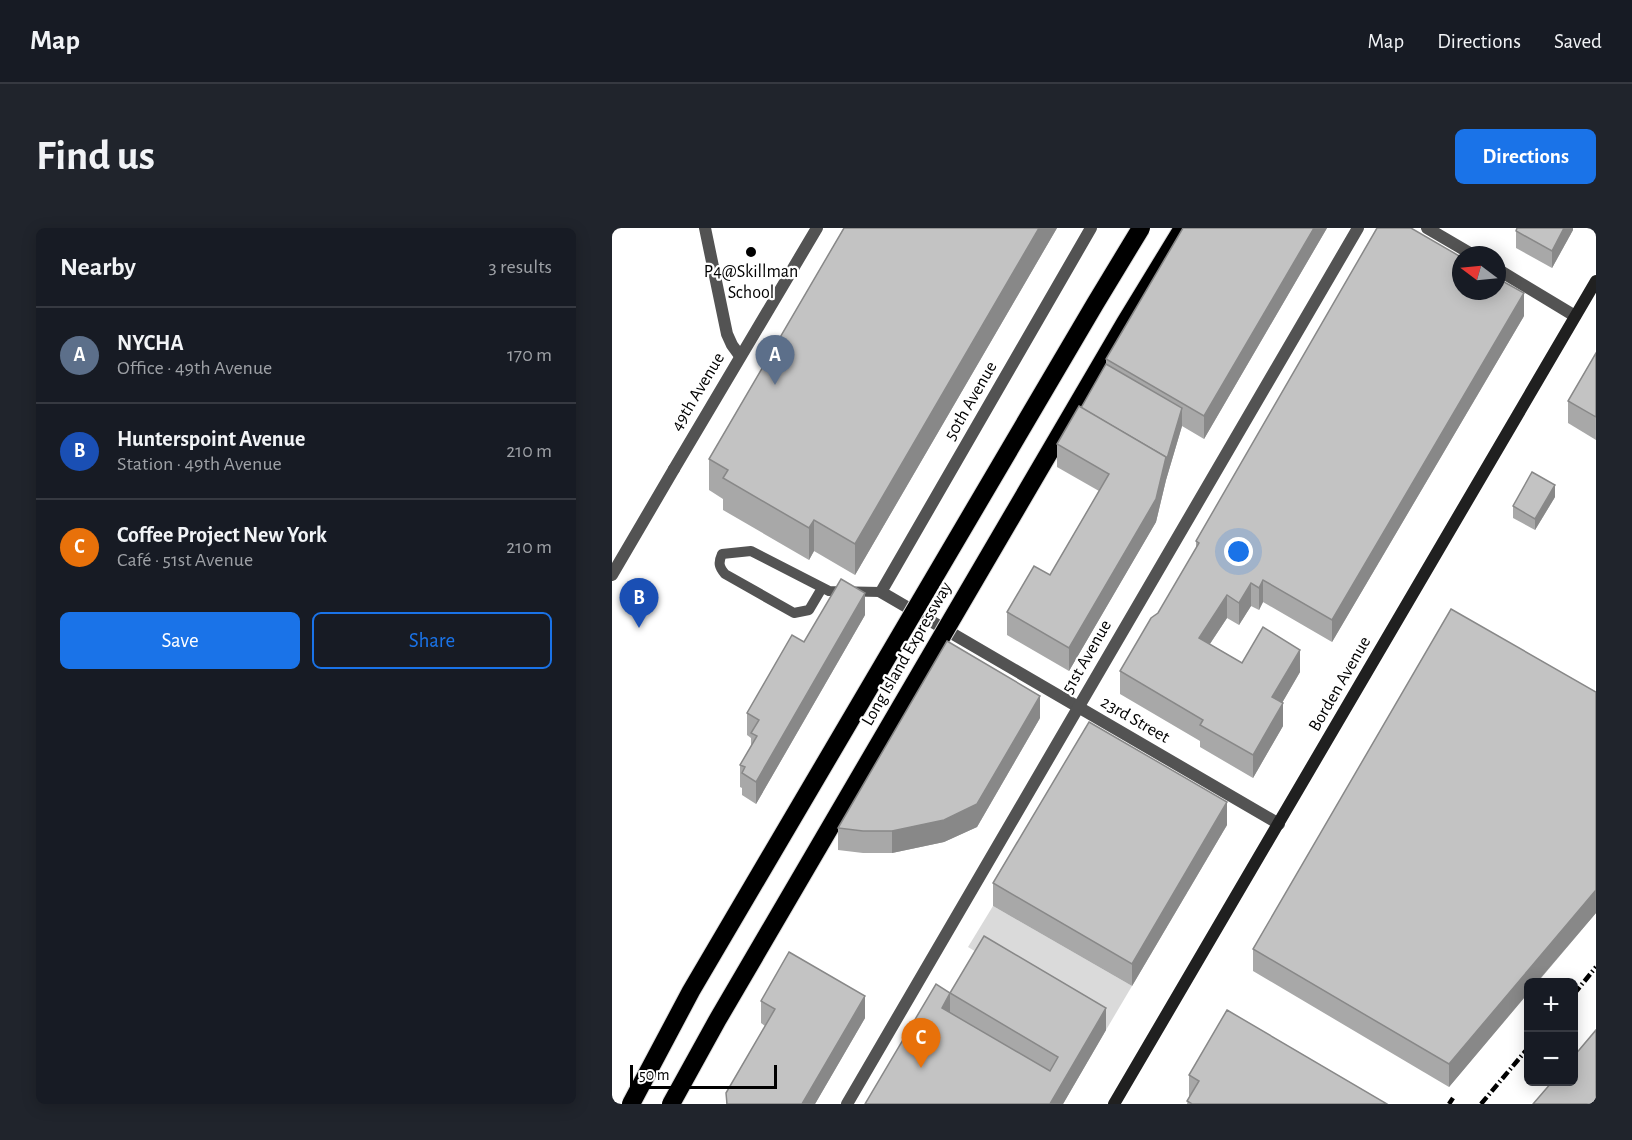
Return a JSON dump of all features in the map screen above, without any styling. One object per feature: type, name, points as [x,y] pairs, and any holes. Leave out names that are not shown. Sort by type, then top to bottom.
[{"type":"highway","name":"Long Island Expressway","points":[[631,1104],[697,981],[1141,228]]},
{"type":"highway","name":"Long Island Expressway","points":[[671,1104],[718,1018],[1119,333],[1183,228]]},
{"type":"main road","name":"Borden Avenue","points":[[1114,1104],[1596,281]]},
{"type":"street","points":[[705,228],[727,334],[740,356]]},
{"type":"street","name":"49th Avenue","points":[[612,575],[817,228]]},
{"type":"street","name":"50th Avenue","points":[[881,592],[1091,228]]},
{"type":"street","name":"51st Avenue","points":[[847,1104],[1358,228]]},
{"type":"street","points":[[1427,228],[1458,246]]},
{"type":"street","points":[[1506,274],[1575,316]]},
{"type":"street","name":"23rd Street","points":[[881,592],[1279,824]]},
{"type":"lane","points":[[822,588],[809,610],[794,613],[725,574],[720,568],[719,561],[722,554],[751,551],[829,591],[881,592]]},
{"type":"shaded area","points":[[993,906],[1132,986],[1106,1030],[968,947]]},
{"type":"building","points":[[844,228],[1039,228],[855,544],[814,520],[809,528],[723,478],[728,470],[709,459]]},
{"type":"building","points":[[1183,228],[1314,228],[1204,416],[1106,359]]},
{"type":"building","points":[[1377,228],[1411,228],[1452,252],[1452,300],[1506,300],[1506,283],[1524,293],[1332,620],[1263,580],[1259,588],[1251,583],[1239,603],[1227,595],[1199,638],[1242,663],[1263,627],[1300,650],[1272,697],[1283,703],[1253,755],[1200,725],[1203,720],[1120,671],[1151,618],[1158,613],[1199,543],[1196,541]]},
{"type":"building","points":[[1517,228],[1564,228],[1552,251],[1516,231]]},
{"type":"building","points":[[1596,353],[1596,417],[1568,401]]},
{"type":"building","points":[[1106,364],[1182,408],[1166,462],[1166,457],[1081,408]]},
{"type":"building","points":[[1079,406],[1166,457],[1156,499],[1069,648],[1007,612],[1034,566],[1050,575],[1109,474],[1057,444]]},
{"type":"building","points":[[1532,472],[1555,485],[1535,519],[1513,506]]},
{"type":"building","points":[[841,579],[865,593],[756,782],[742,773],[745,767],[740,765],[757,736],[751,733],[759,720],[747,713],[792,635],[804,642]]},
{"type":"building","points":[[1451,609],[1596,692],[1596,890],[1449,1064],[1253,949]]},
{"type":"building","points":[[947,641],[1040,696],[977,804],[944,820],[892,831],[838,828]]},
{"type":"building","points":[[1089,722],[1227,802],[1132,964],[993,883]]},
{"type":"building","points":[[984,936],[1106,1008],[1050,1104],[865,1104],[936,984],[950,993]],"holes":[[[950,993],[1058,1057],[1050,1071],[942,1008]]]},
{"type":"building","points":[[789,952],[865,996],[802,1104],[727,1104],[726,1093],[775,1009],[761,1001]]},
{"type":"building","points":[[1227,1010],[1387,1104],[1192,1104],[1187,1101],[1199,1081],[1189,1075]]},
{"type":"building","points":[[1596,1030],[1596,1104],[1533,1104],[1549,1086],[1578,1086],[1578,1051]]},
{"type":"railway","points":[[1578,989],[1596,967]]},
{"type":"railway","points":[[1481,1104],[1524,1053]]},
{"type":"railway","points":[[1449,1104],[1453,1098]]},
{"type":"place","name":"P4@Skillman School","points":[[751,252]]},
{"type":"place","name":"NYCHA","points":[[775,385]]},
{"type":"place","name":"Hunterspoint Avenue","points":[[639,628]]},
{"type":"place","name":"Coffee Project New York","points":[[921,1068]]}]
